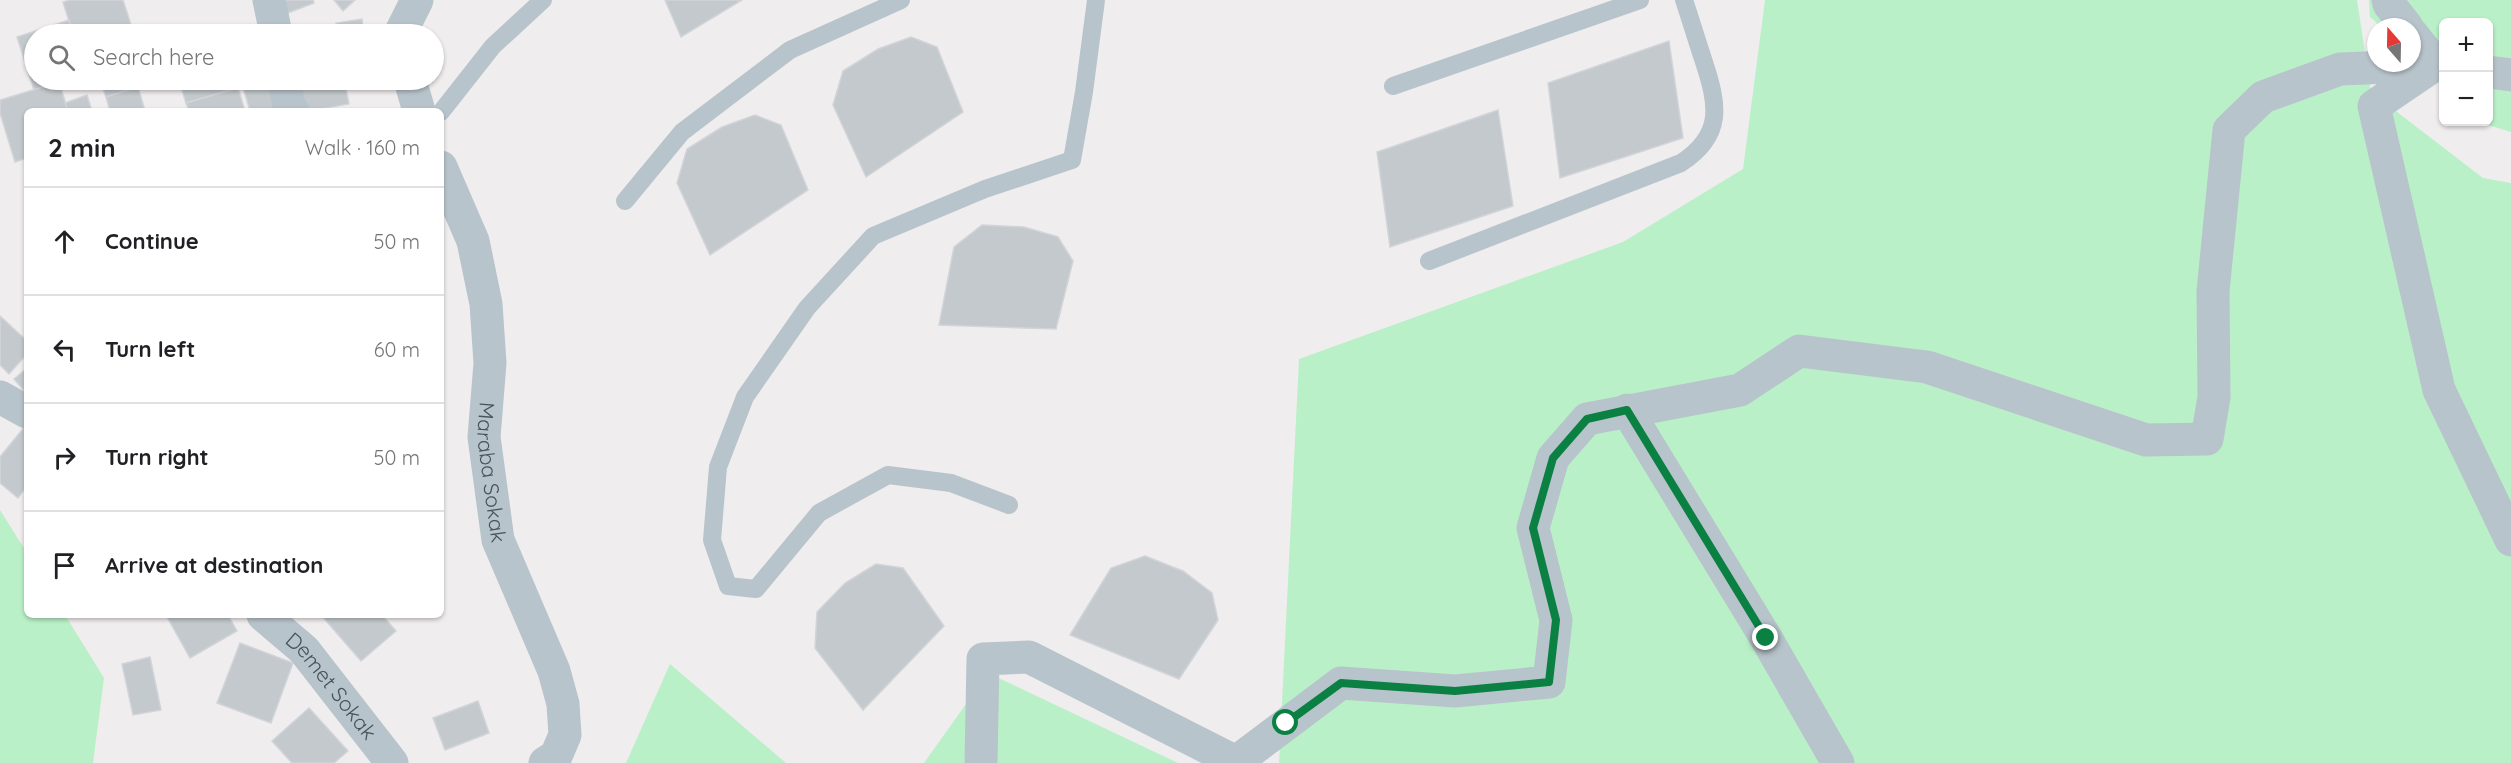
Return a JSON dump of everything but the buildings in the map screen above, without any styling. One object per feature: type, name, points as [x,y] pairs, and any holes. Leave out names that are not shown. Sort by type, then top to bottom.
[{"type":"street","points":[[269,0],[274,24]]},
{"type":"street","points":[[405,24],[417,0]]},
{"type":"street","points":[[2388,0],[2400,18]]},
{"type":"street","points":[[2421,44],[2439,64]]},
{"type":"street","points":[[981,763],[983,659],[1029,657],[1236,762],[1341,683],[1455,691],[1549,682],[1556,620],[1533,528],[1553,458],[1587,419],[1740,390],[1799,351],[1927,367],[2146,440],[2207,438],[2214,397],[2213,291],[2229,130],[2263,97],[2340,69],[2439,65]]},
{"type":"street","points":[[2439,66],[2374,106],[2439,390],[2511,540]]},
{"type":"street","points":[[2493,73],[2511,75]]},
{"type":"street","points":[[286,90],[291,108]]},
{"type":"street","points":[[413,90],[418,108]]},
{"type":"street","name":"Maraba Sokak","points":[[444,174],[473,241],[486,304],[490,363],[484,437],[498,540],[554,671],[563,704],[565,735],[556,756],[545,763]]},
{"type":"street","points":[[0,397],[24,410]]},
{"type":"street","points":[[1627,410],[1766,638],[1838,763]]},
{"type":"street","name":"Demet Sokak","points":[[267,618],[304,650],[392,763]]},
{"type":"lane","points":[[444,108],[493,45],[543,0]]},
{"type":"lane","points":[[625,201],[682,132],[790,50],[901,0]]},
{"type":"lane","points":[[1009,505],[951,483],[888,475],[819,513],[756,589],[728,586],[712,540],[718,467],[745,397],[807,308],[873,236],[985,189],[1072,160],[1096,0]]},
{"type":"lane","points":[[1393,86],[1640,0]]},
{"type":"lane","points":[[1428,261],[1681,163],[1694,154],[1705,142],[1712,128],[1715,102],[1684,0]]},
{"type":"green space","points":[[1765,0],[2357,0],[2371,92],[2483,178],[2511,183],[2511,763],[1279,763],[1299,359],[1623,242],[1743,169]]},
{"type":"green space","points":[[2369,0],[2511,0],[2511,132],[2491,126],[2493,126],[2493,18],[2439,18],[2439,79],[2421,63],[2421,18],[2370,17]]},
{"type":"green space","points":[[0,510],[24,548],[24,618],[67,618],[104,678],[93,763],[0,763]]},
{"type":"green space","points":[[670,664],[786,763],[626,763]]},
{"type":"green space","points":[[988,673],[1178,763],[924,763]]},
{"type":"route","points":[[1286,723],[1341,683],[1455,691],[1549,682],[1556,620],[1533,528],[1553,458],[1587,419],[1627,410],[1766,638]]}]
